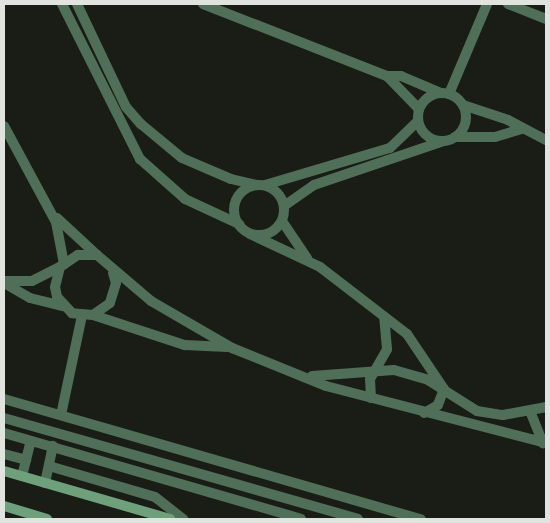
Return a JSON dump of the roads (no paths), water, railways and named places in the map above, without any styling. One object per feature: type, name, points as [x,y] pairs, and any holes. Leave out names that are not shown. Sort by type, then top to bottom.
[{"type":"street","points":[[62,4],[113,114],[140,159],[168,187],[202,209],[239,224],[250,234],[307,258],[417,344],[444,390]]},
{"type":"street","points":[[77,4],[126,108],[182,158],[231,179],[261,185],[278,193],[284,206],[282,221],[272,232],[250,234]]},
{"type":"street","points":[[203,4],[387,76],[400,76],[445,93],[462,105],[546,140]]},
{"type":"street","points":[[445,93],[487,4]]},
{"type":"street","points":[[508,4],[546,19]]},
{"type":"street","points":[[387,76],[419,109]]},
{"type":"street","points":[[284,206],[314,185],[366,162],[401,141],[418,121],[419,109],[428,97],[445,93]]},
{"type":"street","points":[[455,136],[465,122],[462,105]]},
{"type":"street","points":[[113,114],[126,108]]},
{"type":"street","points":[[418,121],[427,136],[444,141]]},
{"type":"street","points":[[4,126],[50,210],[61,236],[62,265],[55,287],[63,306]]},
{"type":"street","points":[[239,224],[234,210],[238,196],[261,185],[366,162],[444,141],[455,136],[495,137],[521,128]]},
{"type":"street","points":[[50,210],[113,272],[171,314],[232,348],[312,376],[326,386],[545,444]]},
{"type":"street","points":[[282,221],[307,258]]},
{"type":"street","points":[[4,282],[32,281],[78,255],[97,255]]},
{"type":"street","points":[[61,415],[88,315],[112,298],[113,272]]},
{"type":"street","points":[[4,282],[30,298],[63,306],[185,345],[232,348]]},
{"type":"street","points":[[371,398],[370,379],[389,338],[384,317]]},
{"type":"street","points":[[312,376],[376,368],[412,374],[444,390],[477,411],[503,415],[546,407]]},
{"type":"street","points":[[424,413],[438,405],[444,390]]},
{"type":"street","points":[[4,399],[421,519]]},
{"type":"street","points":[[530,411],[545,444]]},
{"type":"street","points":[[4,418],[358,519]]},
{"type":"street","points":[[4,433],[301,519]]},
{"type":"street","points":[[22,476],[31,440]]},
{"type":"street","points":[[45,483],[53,446]]},
{"type":"street","points":[[4,454],[26,460]]},
{"type":"street","points":[[49,466],[155,497],[183,519]]},
{"type":"street","points":[[4,471],[170,519]]},
{"type":"street","points":[[4,506],[47,519]]}]
